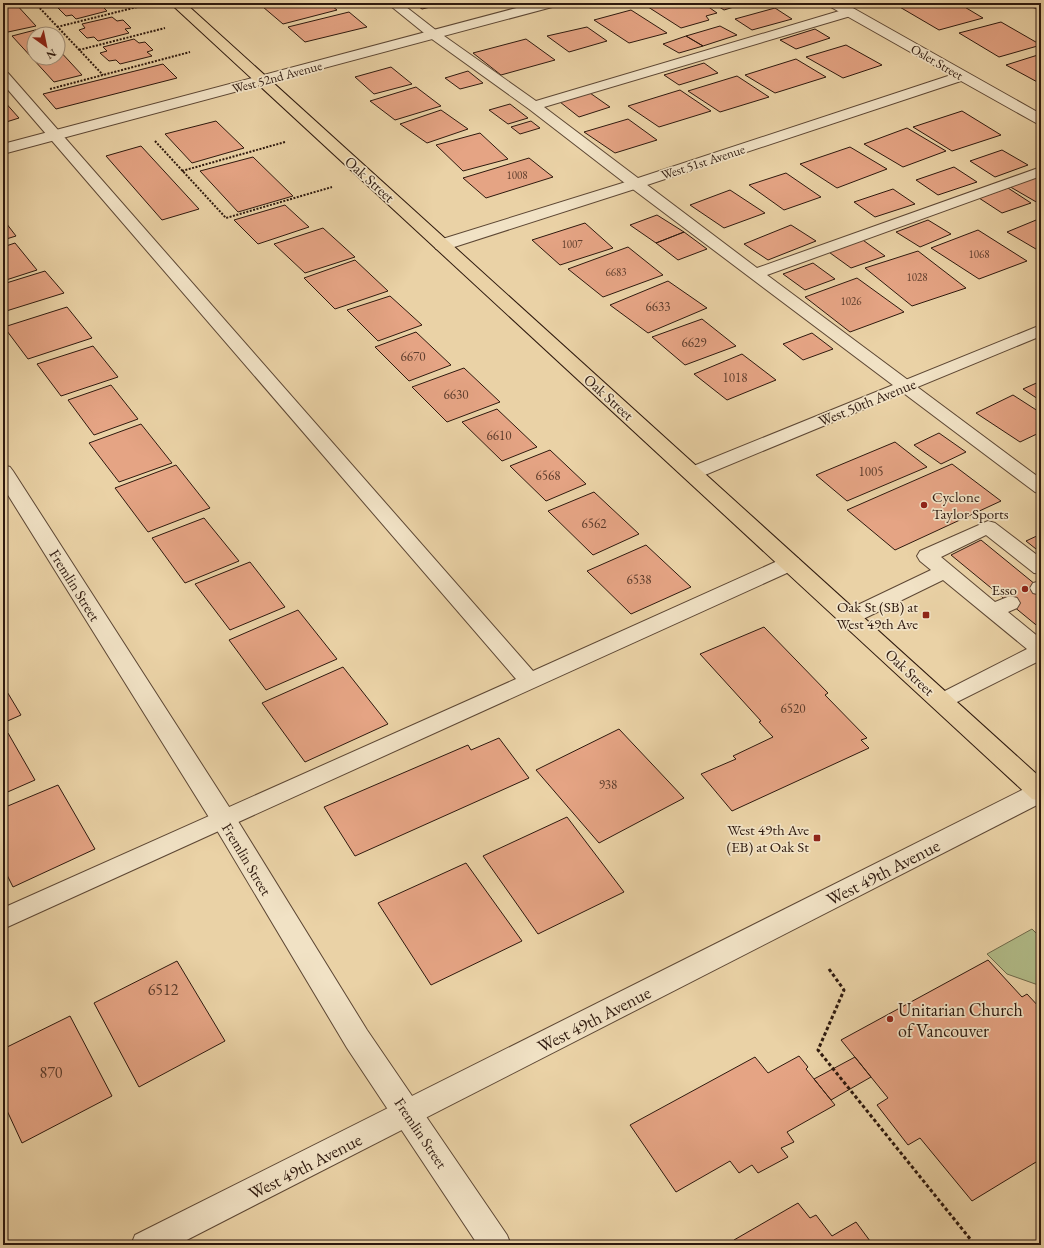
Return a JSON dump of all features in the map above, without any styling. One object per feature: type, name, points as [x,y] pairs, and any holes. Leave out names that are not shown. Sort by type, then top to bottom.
[{"type":"main road","name":"Oak Street","points":[[177,3],[1041,792]]},
{"type":"street","name":"West 52nd Avenue","points":[[3,149],[263,81],[551,3]]},
{"type":"street","name":"Osler Street","points":[[834,3],[1041,120]]},
{"type":"street","name":"West 51st Avenue","points":[[442,245],[636,184],[962,76]]},
{"type":"street","name":"West 50th Avenue","points":[[693,474],[1041,330]]},
{"type":"street","name":"Fremlin Street","points":[[3,470],[224,820],[357,1039],[496,1245]]},
{"type":"street","name":"West 49th Avenue","points":[[146,1245],[409,1114],[754,936],[1041,792]]},
{"type":"lane","points":[[393,3],[433,34],[534,106],[1041,488]]},
{"type":"lane","points":[[1035,3],[1041,6]]},
{"type":"lane","points":[[534,106],[850,12]]},
{"type":"lane","points":[[3,76],[529,680]]},
{"type":"lane","points":[[756,274],[1041,171]]},
{"type":"lane","points":[[942,701],[1041,651],[1033,633],[1002,607],[973,583],[945,571],[927,556],[988,527],[1026,563]]},
{"type":"lane","points":[[3,920],[529,680],[791,563]]},
{"type":"lane","points":[[850,617],[945,571]]},
{"type":"path","points":[[35,3],[57,26]]},
{"type":"path","points":[[37,5],[48,3]]},
{"type":"path","points":[[62,26],[141,6]]},
{"type":"path","points":[[79,50],[165,28]]},
{"type":"path","points":[[66,36],[103,75]]},
{"type":"path","points":[[20,96],[190,52]]},
{"type":"path","points":[[155,141],[226,218],[332,187]]},
{"type":"path","points":[[182,171],[286,142]]},
{"type":"path","points":[[829,969],[844,990],[818,1050],[975,1245]]},
{"type":"green space","points":[[1032,929],[1041,938],[1041,986],[1007,974],[987,954]]},
{"type":"building","points":[[3,3],[15,3],[36,26],[26,26],[26,28],[8,32],[3,27]]},
{"type":"building","points":[[61,3],[105,3],[108,6],[103,7],[107,11],[76,19],[72,15],[66,16],[58,8],[64,7]]},
{"type":"building","points":[[278,3],[328,3],[337,10],[283,24],[263,7]]},
{"type":"building","points":[[413,3],[447,3],[422,9]]},
{"type":"building","points":[[652,3],[703,3],[717,13],[706,16],[709,20],[681,28],[645,5]]},
{"type":"building","points":[[713,3],[747,3],[724,10]]},
{"type":"building","points":[[910,3],[958,3],[983,18],[939,30],[898,6]]},
{"type":"building","points":[[775,8],[792,19],[752,30],[735,19]]},
{"type":"building","points":[[631,10],[667,33],[629,43],[594,20]]},
{"type":"building","points":[[349,12],[367,27],[305,42],[288,27]]},
{"type":"building","points":[[112,17],[117,21],[123,20],[131,28],[125,29],[129,33],[98,41],[94,37],[87,38],[79,30],[85,28],[82,24]]},
{"type":"building","points":[[1001,22],[1041,45],[999,57],[959,33]]},
{"type":"building","points":[[720,26],[737,35],[703,46],[686,36]]},
{"type":"building","points":[[587,27],[607,41],[569,52],[547,36]]},
{"type":"building","points":[[815,29],[830,38],[796,49],[780,40]]},
{"type":"building","points":[[26,32],[26,51],[12,36]]},
{"type":"building","points":[[686,36],[703,46],[679,53],[663,44]]},
{"type":"building","points":[[134,39],[139,43],[145,42],[153,50],[147,52],[152,56],[120,64],[116,60],[109,61],[100,53],[107,51],[103,47]]},
{"type":"building","points":[[526,39],[555,60],[501,75],[473,53]]},
{"type":"building","points":[[846,45],[882,65],[843,78],[806,57]]},
{"type":"building","points":[[1041,54],[1041,84],[1006,65]]},
{"type":"building","points":[[66,58],[82,75],[54,82],[39,66],[66,66]]},
{"type":"building","points":[[796,59],[826,77],[775,93],[745,75]]},
{"type":"building","points":[[704,63],[718,73],[679,85],[664,75]]},
{"type":"building","points":[[163,64],[177,78],[56,109],[43,94]]},
{"type":"building","points":[[391,67],[412,84],[374,94],[355,77]]},
{"type":"building","points":[[468,71],[483,83],[460,89],[445,78]]},
{"type":"building","points":[[737,76],[769,97],[720,112],[688,91]]},
{"type":"building","points":[[416,87],[441,106],[395,120],[370,101]]},
{"type":"building","points":[[680,90],[711,111],[659,127],[628,106]]},
{"type":"building","points":[[590,93],[610,107],[579,117],[560,102]]},
{"type":"building","points":[[3,100],[19,118],[3,123]]},
{"type":"building","points":[[510,104],[528,118],[508,124],[489,110]]},
{"type":"building","points":[[441,110],[468,129],[427,143],[400,124]]},
{"type":"building","points":[[962,111],[1001,135],[952,151],[913,127]]},
{"type":"building","points":[[628,119],[657,140],[615,153],[584,132]]},
{"type":"building","points":[[216,121],[244,148],[192,163],[165,134]]},
{"type":"building","points":[[531,121],[540,128],[520,134],[511,127]]},
{"type":"building","points":[[907,128],[946,151],[903,167],[864,144]]},
{"type":"building","points":[[480,133],[508,159],[463,171],[436,145]]},
{"type":"building","points":[[141,146],[199,209],[162,220],[106,156]]},
{"type":"building","points":[[850,147],[887,169],[837,188],[800,164]]},
{"type":"building","points":[[1002,150],[1028,165],[995,177],[970,161]]},
{"type":"building","points":[[253,157],[293,196],[238,212],[200,171]]},
{"type":"building","points":[[529,158],[553,177],[486,198],[463,178]]},
{"type":"building","points":[[954,167],[977,182],[938,195],[916,180]]},
{"type":"building","points":[[1041,172],[1041,202],[1038,203],[1007,185]]},
{"type":"building","points":[[786,173],[821,197],[784,210],[749,185]]},
{"type":"building","points":[[1008,188],[1031,203],[1002,213],[979,198]]},
{"type":"building","points":[[893,189],[915,204],[875,217],[854,202]]},
{"type":"building","points":[[730,190],[765,213],[724,228],[690,205]]},
{"type":"building","points":[[285,205],[309,227],[258,244],[234,220]]},
{"type":"building","points":[[657,215],[684,232],[656,243],[630,225]]},
{"type":"building","points":[[1041,218],[1041,252],[1007,232]]},
{"type":"building","points":[[3,219],[16,236],[3,240]]},
{"type":"building","points":[[928,220],[951,234],[920,247],[896,232]]},
{"type":"building","points":[[585,223],[613,248],[560,265],[532,240]]},
{"type":"building","points":[[791,225],[816,241],[768,260],[744,244]]},
{"type":"building","points":[[323,228],[355,257],[305,273],[274,244]]},
{"type":"building","points":[[978,230],[1027,261],[979,279],[931,248]]},
{"type":"building","points":[[684,232],[707,249],[678,260],[656,243]]},
{"type":"building","points":[[860,238],[885,256],[851,268],[826,250]]},
{"type":"building","points":[[15,243],[37,270],[3,281],[3,247]]},
{"type":"building","points":[[628,247],[663,275],[603,297],[568,269]]},
{"type":"building","points":[[918,251],[966,288],[912,306],[865,268]]},
{"type":"building","points":[[355,260],[388,291],[335,309],[304,278]]},
{"type":"building","points":[[813,263],[835,279],[805,290],[783,274]]},
{"type":"building","points":[[45,271],[64,293],[3,312],[3,284]]},
{"type":"building","points":[[857,278],[904,312],[850,332],[805,297]]},
{"type":"building","points":[[668,281],[707,308],[648,333],[610,305]]},
{"type":"building","points":[[390,296],[422,325],[378,341],[347,310]]},
{"type":"building","points":[[67,307],[92,338],[28,359],[4,327]]},
{"type":"building","points":[[702,319],[736,346],[685,365],[652,337]]},
{"type":"building","points":[[416,332],[451,365],[409,381],[375,347]]},
{"type":"building","points":[[812,333],[833,349],[803,360],[783,344]]},
{"type":"building","points":[[93,346],[118,377],[61,396],[37,364]]},
{"type":"building","points":[[742,354],[776,380],[727,400],[694,374]]},
{"type":"building","points":[[464,368],[500,402],[447,422],[412,387]]},
{"type":"building","points":[[1041,381],[1041,401],[1023,389]]},
{"type":"building","points":[[111,385],[138,419],[94,435],[68,400]]},
{"type":"building","points":[[1013,395],[1041,413],[1041,432],[1020,442],[976,413]]},
{"type":"building","points":[[497,409],[537,447],[502,461],[462,422]]},
{"type":"building","points":[[141,424],[172,463],[119,482],[89,443]]},
{"type":"building","points":[[939,433],[966,452],[941,464],[914,445]]},
{"type":"building","points":[[895,442],[927,467],[847,501],[816,475]]},
{"type":"building","points":[[550,450],[586,484],[546,501],[510,466]]},
{"type":"building","name":"Cyclone Taylor Sports","points":[[952,464],[1001,501],[895,550],[847,510]]},
{"type":"building","points":[[176,465],[210,508],[148,532],[115,488]]},
{"type":"building","points":[[594,492],[639,534],[593,555],[548,511]]},
{"type":"building","points":[[204,518],[239,561],[185,583],[152,538]]},
{"type":"building","points":[[1041,534],[1041,553],[1026,541]]},
{"type":"building","points":[[981,540],[1041,589],[1041,629],[951,555]]},
{"type":"building","points":[[646,545],[691,587],[631,614],[587,571]]},
{"type":"building","points":[[250,562],[285,607],[230,630],[195,584]]},
{"type":"building","points":[[298,610],[337,659],[266,690],[229,640]]},
{"type":"building","points":[[764,627],[828,693],[825,695],[867,738],[861,740],[869,748],[732,811],[701,774],[736,759],[733,756],[773,737],[759,722],[761,721],[700,654]]},
{"type":"building","points":[[343,667],[388,724],[305,762],[262,703]]},
{"type":"building","points":[[3,685],[21,715],[3,723]]},
{"type":"building","points":[[619,729],[684,798],[599,843],[536,770]]},
{"type":"building","points":[[8,733],[35,780],[3,794],[3,736]]},
{"type":"building","points":[[499,738],[529,778],[355,856],[324,807],[468,745],[471,750]]},
{"type":"building","points":[[58,785],[95,849],[13,887],[3,867],[3,808]]},
{"type":"building","points":[[567,817],[624,892],[538,934],[483,856]]},
{"type":"building","points":[[466,863],[522,941],[431,985],[378,903]]},
{"type":"building","points":[[988,960],[1022,997],[1027,994],[1041,1009],[1041,1159],[972,1201],[920,1138],[908,1145],[877,1105],[888,1098],[841,1040]]},
{"type":"building","points":[[177,961],[225,1041],[139,1087],[94,1003]]},
{"type":"building","points":[[70,1016],[112,1096],[22,1143],[3,1102],[3,1049]]},
{"type":"building","points":[[799,1056],[808,1067],[806,1069],[835,1105],[787,1132],[794,1142],[781,1148],[788,1157],[758,1173],[752,1165],[739,1173],[730,1161],[676,1192],[630,1125],[755,1057],[768,1073]]},
{"type":"building","points":[[855,1057],[871,1077],[831,1100],[814,1079]]},
{"type":"building","points":[[798,1203],[810,1218],[816,1215],[832,1236],[856,1222],[873,1245],[737,1245],[734,1240]]},
{"type":"place","name":"Cyclone Taylor Sports","points":[[924,505]]},
{"type":"place","name":"Esso","points":[[1025,589]]},
{"type":"place","name":"Oak St (SB) at West 49th Ave","points":[[926,615]]},
{"type":"place","name":"West 49th Ave (EB) at Oak St","points":[[817,838]]},
{"type":"place","name":"Unitarian Church of Vancouver","points":[[890,1019]]}]
